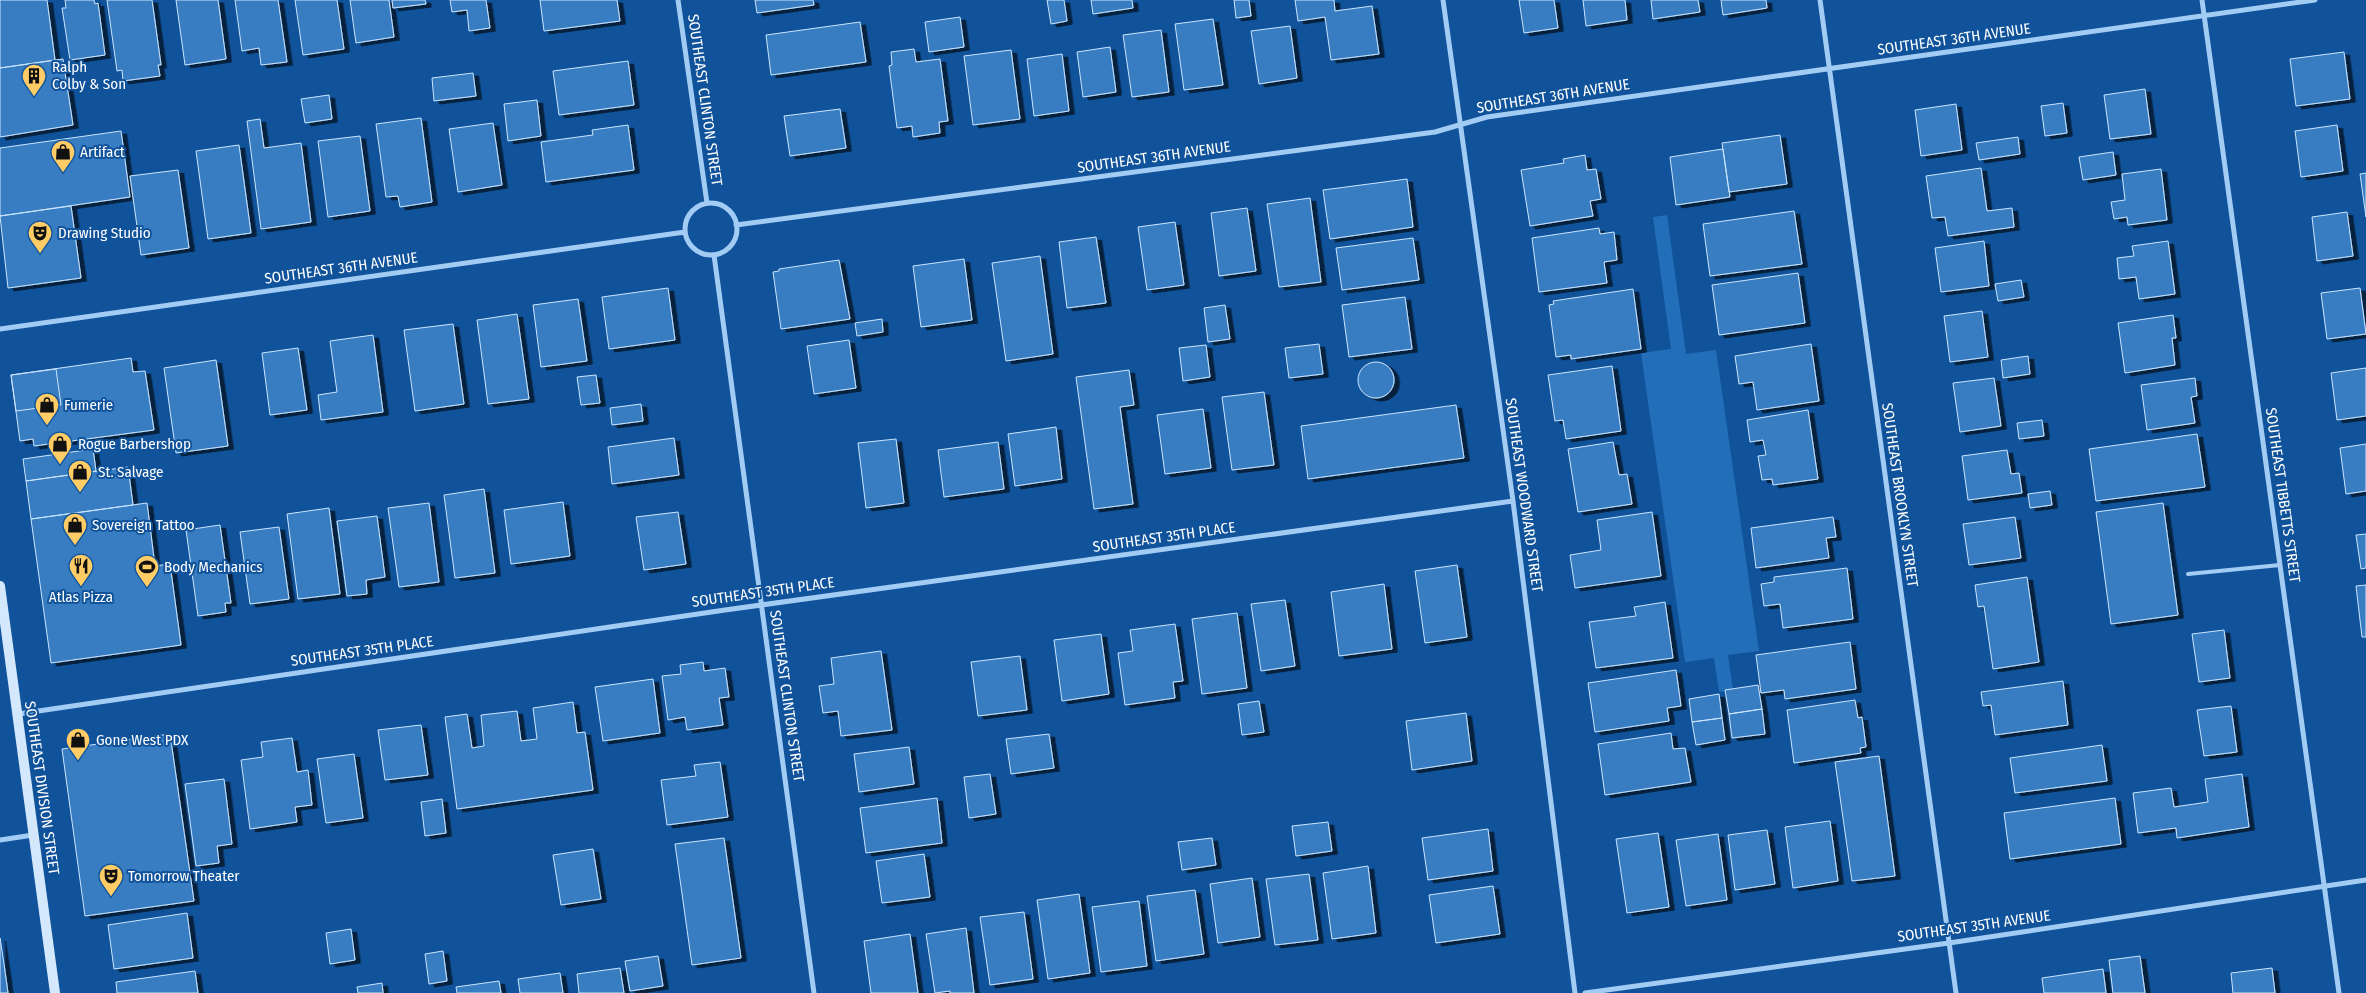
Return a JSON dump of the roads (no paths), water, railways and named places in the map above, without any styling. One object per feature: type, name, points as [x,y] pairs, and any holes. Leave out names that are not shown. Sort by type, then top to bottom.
[{"type":"main road","name":"SOUTHEAST DIVISION STREET","points":[[0,586],[55,993]]},
{"type":"street","name":"SOUTHEAST CLINTON STREET","points":[[678,0],[707,203]]},
{"type":"street","name":"SOUTHEAST WOODWARD STREET","points":[[1443,0],[1513,502],[1575,993]]},
{"type":"street","name":"SOUTHEAST BROOKLYN STREET","points":[[1820,0],[1956,993]]},
{"type":"street","name":"SOUTHEAST TIBBETTS STREET","points":[[2202,0],[2339,993]]},
{"type":"street","name":"SOUTHEAST 36TH AVENUE","points":[[736,225],[1425,133],[1488,116],[1830,70],[2315,0]]},
{"type":"street","name":"SOUTHEAST CLINTON STREET","points":[[686,232],[686,223],[692,212],[707,203],[718,204],[727,209],[734,216],[736,225]]},
{"type":"street","points":[[686,232],[688,242],[697,251],[714,254],[722,252],[730,246],[736,235],[736,225]]},
{"type":"street","name":"SOUTHEAST 36TH AVENUE","points":[[0,329],[686,232]]},
{"type":"street","name":"SOUTHEAST CLINTON STREET","points":[[714,254],[814,993]]},
{"type":"street","name":"SOUTHEAST 35TH PLACE","points":[[18,714],[762,605],[1513,502]]},
{"type":"street","points":[[0,840],[33,835]]},
{"type":"street","name":"SOUTHEAST 35TH AVENUE","points":[[1585,993],[1949,943],[2366,880]]},
{"type":"lane","points":[[2188,574],[2280,565]]},
{"type":"place","name":"Ralph Colby & Son","points":[[34,97]]},
{"type":"place","name":"Artifact","points":[[63,173]]},
{"type":"place","name":"Drawing Studio","points":[[40,254]]},
{"type":"place","name":"Fumerie","points":[[47,426]]},
{"type":"place","name":"Rogue Barbershop","points":[[60,465]]},
{"type":"place","name":"St. Salvage","points":[[80,493]]},
{"type":"place","name":"Sovereign Tattoo","points":[[75,546]]},
{"type":"place","name":"Atlas Pizza","points":[[81,587]]},
{"type":"place","name":"Body Mechanics","points":[[147,588]]},
{"type":"place","name":"Gone West PDX","points":[[78,761]]},
{"type":"place","name":"Tomorrow Theater","points":[[111,897]]}]
